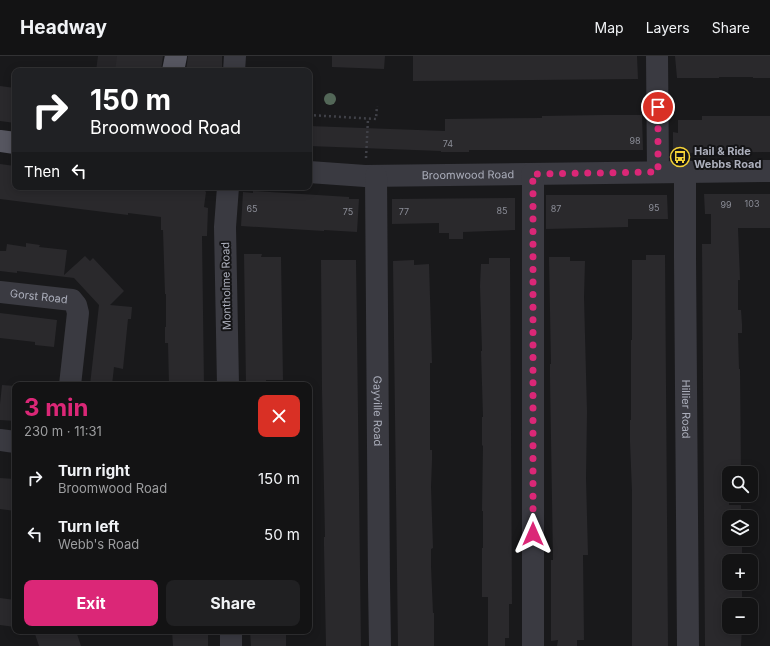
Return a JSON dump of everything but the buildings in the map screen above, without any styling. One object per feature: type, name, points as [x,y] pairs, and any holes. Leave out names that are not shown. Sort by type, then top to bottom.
[{"type":"main road","points":[[174,68],[176,56]]},
{"type":"main road","points":[[0,141],[12,143]]},
{"type":"street","points":[[234,68],[235,56]]},
{"type":"street","points":[[657,56],[658,172]]},
{"type":"street","name":"Broomwood Road","points":[[312,172],[371,176],[770,170]]},
{"type":"street","name":"Hillier Road","points":[[685,172],[688,646]]},
{"type":"street","points":[[532,174],[533,646]]},
{"type":"street","name":"Gayville Road","points":[[371,176],[380,646]]},
{"type":"street","name":"Montholme Road","points":[[228,190],[225,227],[228,382]]},
{"type":"street","name":"Gorst Road","points":[[0,292],[72,300],[76,305],[78,313],[70,382]]},
{"type":"street","points":[[0,440],[12,442]]},
{"type":"street","points":[[231,634],[231,646]]},
{"type":"path","points":[[312,115],[376,119],[377,106]]},
{"type":"path","points":[[368,119],[371,176]]},
{"type":"shaded area","points":[[98,56],[155,56],[153,68],[96,68]]},
{"type":"place","name":"Hail & Ride Webbs Road","points":[[680,157]]},
{"type":"route","points":[[533,534],[532,174],[658,172],[658,107]]}]
